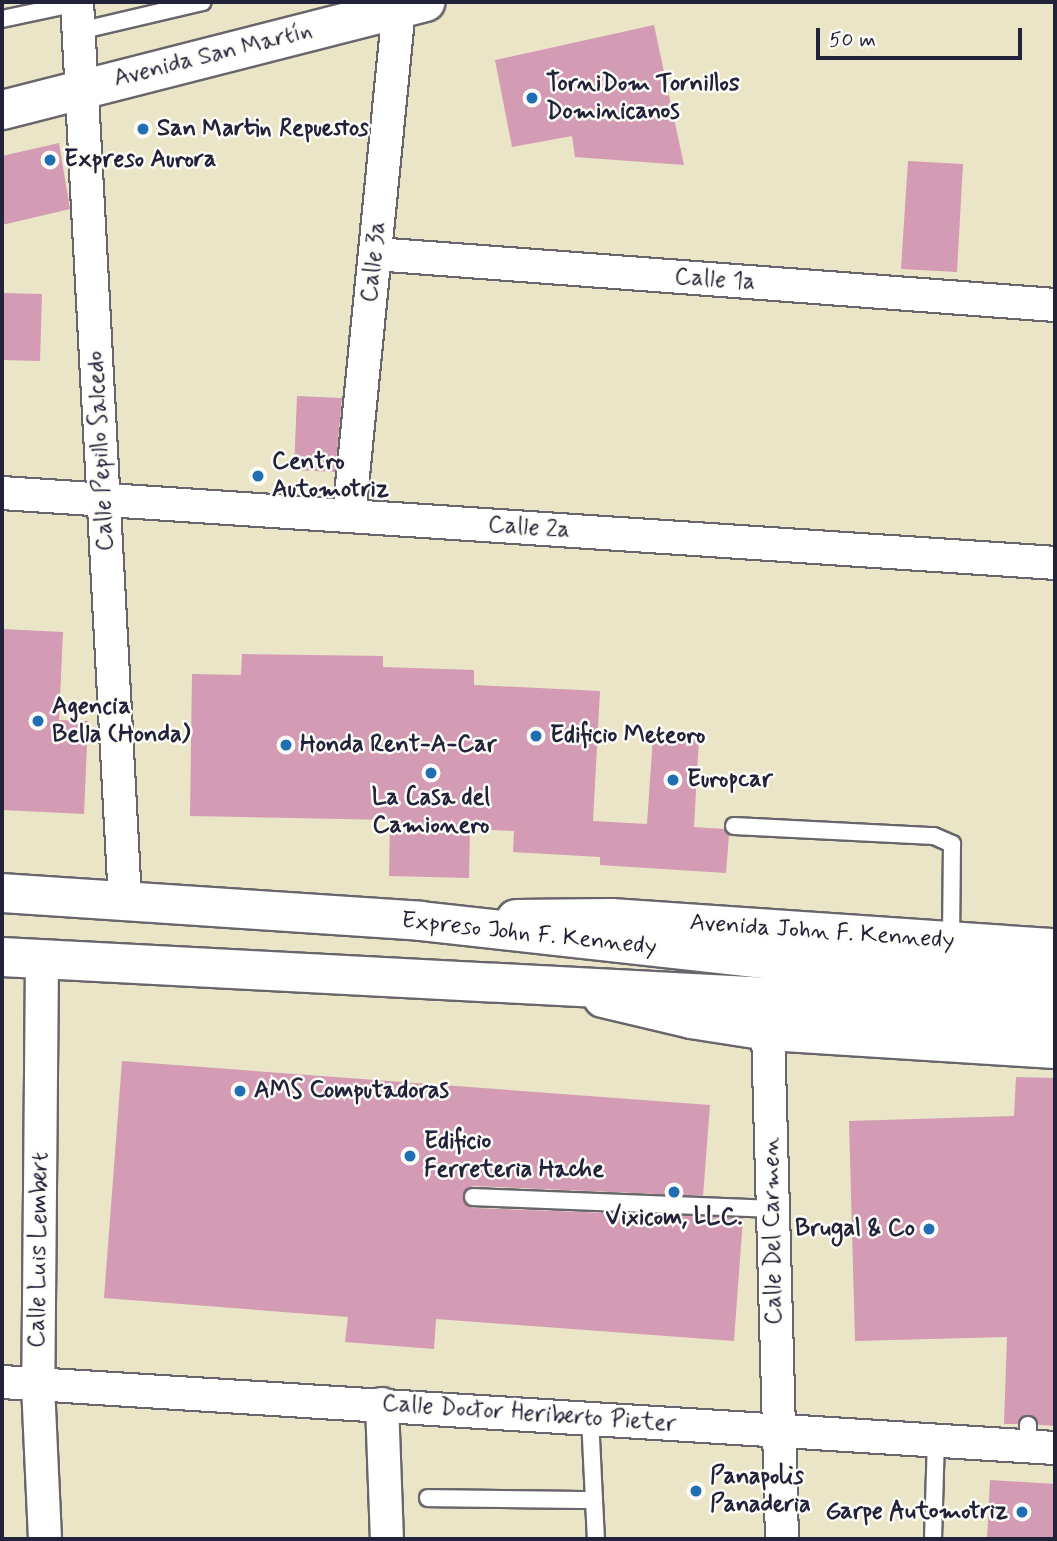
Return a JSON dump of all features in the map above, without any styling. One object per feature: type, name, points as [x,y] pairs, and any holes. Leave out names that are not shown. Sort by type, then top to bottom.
[{"type":"main road","name":"Avenida San Martín","points":[[2,110],[412,5]]},
{"type":"main road","name":"Expreso John F. Kennedy","points":[[2,893],[420,921],[771,995],[1055,977]]},
{"type":"main road","name":"Avenida John F. Kennedy","points":[[420,921],[611,918],[1055,948]]},
{"type":"main road","name":"Expreso John F. Kennedy","points":[[2,957],[556,987],[771,995],[1055,1012]]},
{"type":"main road","points":[[771,995],[1055,1049]]},
{"type":"street","name":"Calle 3a","points":[[349,516],[375,254],[412,5]]},
{"type":"street","name":"Calle Pepillo Salcedo","points":[[78,12],[125,901]]},
{"type":"street","name":"Calle 1a","points":[[375,254],[1055,305]]},
{"type":"street","name":"Calle 2a","points":[[2,494],[1055,563]]},
{"type":"street","name":"Calle Luis Lembert","points":[[41,960],[38,1385],[46,1539]]},
{"type":"street","name":"Calle Del Carmen","points":[[771,995],[778,1431]]},
{"type":"street","name":"Calle Doctor Heriberto Pieter","points":[[2,1382],[936,1440],[1037,1440]]},
{"type":"street","points":[[382,1404],[387,1539]]},
{"type":"street","points":[[778,1431],[782,1539]]},
{"type":"lane","points":[[2,19],[203,2]]},
{"type":"lane","points":[[734,826],[934,836],[952,844],[951,940]]},
{"type":"lane","points":[[473,1197],[773,1209]]},
{"type":"lane","points":[[590,1418],[596,1539]]},
{"type":"lane","points":[[933,1539],[936,1440]]},
{"type":"lane","points":[[428,1498],[594,1500]]},
{"type":"building","points":[[654,25],[684,165],[575,157],[572,136],[512,147],[495,60]]},
{"type":"building","points":[[59,143],[70,209],[2,225],[2,156]]},
{"type":"building","points":[[908,161],[963,164],[957,272],[901,269]]},
{"type":"building","points":[[2,293],[42,294],[40,361],[2,360]]},
{"type":"building","points":[[297,396],[342,398],[335,472],[294,470]]},
{"type":"building","name":"Agencia Bella (Honda)","points":[[2,629],[63,632],[59,720],[88,721],[84,814],[2,810]]},
{"type":"building","points":[[242,654],[383,656],[383,667],[474,670],[474,685],[600,691],[593,821],[647,824],[653,737],[699,739],[694,827],[724,829],[729,835],[726,873],[600,865],[600,857],[513,852],[514,831],[470,829],[469,878],[389,876],[390,820],[190,816],[192,674],[241,675]]},
{"type":"building","name":"Edificio Ferreteria Hache","points":[[122,1061],[710,1105],[703,1196],[473,1186],[463,1197],[473,1208],[743,1218],[734,1341],[436,1319],[434,1349],[345,1342],[348,1317],[104,1298]]},
{"type":"building","name":"Brugal & Co","points":[[1016,1077],[1055,1078],[1055,1426],[1039,1425],[1029,1415],[1018,1424],[1004,1424],[1007,1337],[855,1341],[849,1121],[1014,1116]]},
{"type":"building","name":"Garpe Automotriz","points":[[990,1480],[1055,1484],[1055,1539],[987,1539]]},
{"type":"place","name":"TorniDom Tornillos Dominicanos","points":[[532,98]]},
{"type":"place","name":"San Martin Repuestos","points":[[143,129]]},
{"type":"place","name":"Expreso Aurora","points":[[50,160]]},
{"type":"place","name":"Centro Automotriz","points":[[258,476]]},
{"type":"place","name":"Agencia Bella (Honda)","points":[[38,721]]},
{"type":"place","name":"Edificio Meteoro","points":[[536,736]]},
{"type":"place","name":"Honda Rent-A-Car","points":[[286,745]]},
{"type":"place","name":"La Casa del Camionero","points":[[431,773]]},
{"type":"place","name":"Europcar","points":[[673,780]]},
{"type":"place","name":"AMS Computadoras","points":[[240,1091]]},
{"type":"place","name":"Edificio Ferreteria Hache","points":[[410,1156]]},
{"type":"place","name":"Vixicom, LLC.","points":[[674,1192]]},
{"type":"place","name":"Brugal & Co","points":[[929,1229]]},
{"type":"place","name":"Panapolis Panaderia","points":[[696,1491]]},
{"type":"place","name":"Garpe Automotriz","points":[[1022,1512]]}]
